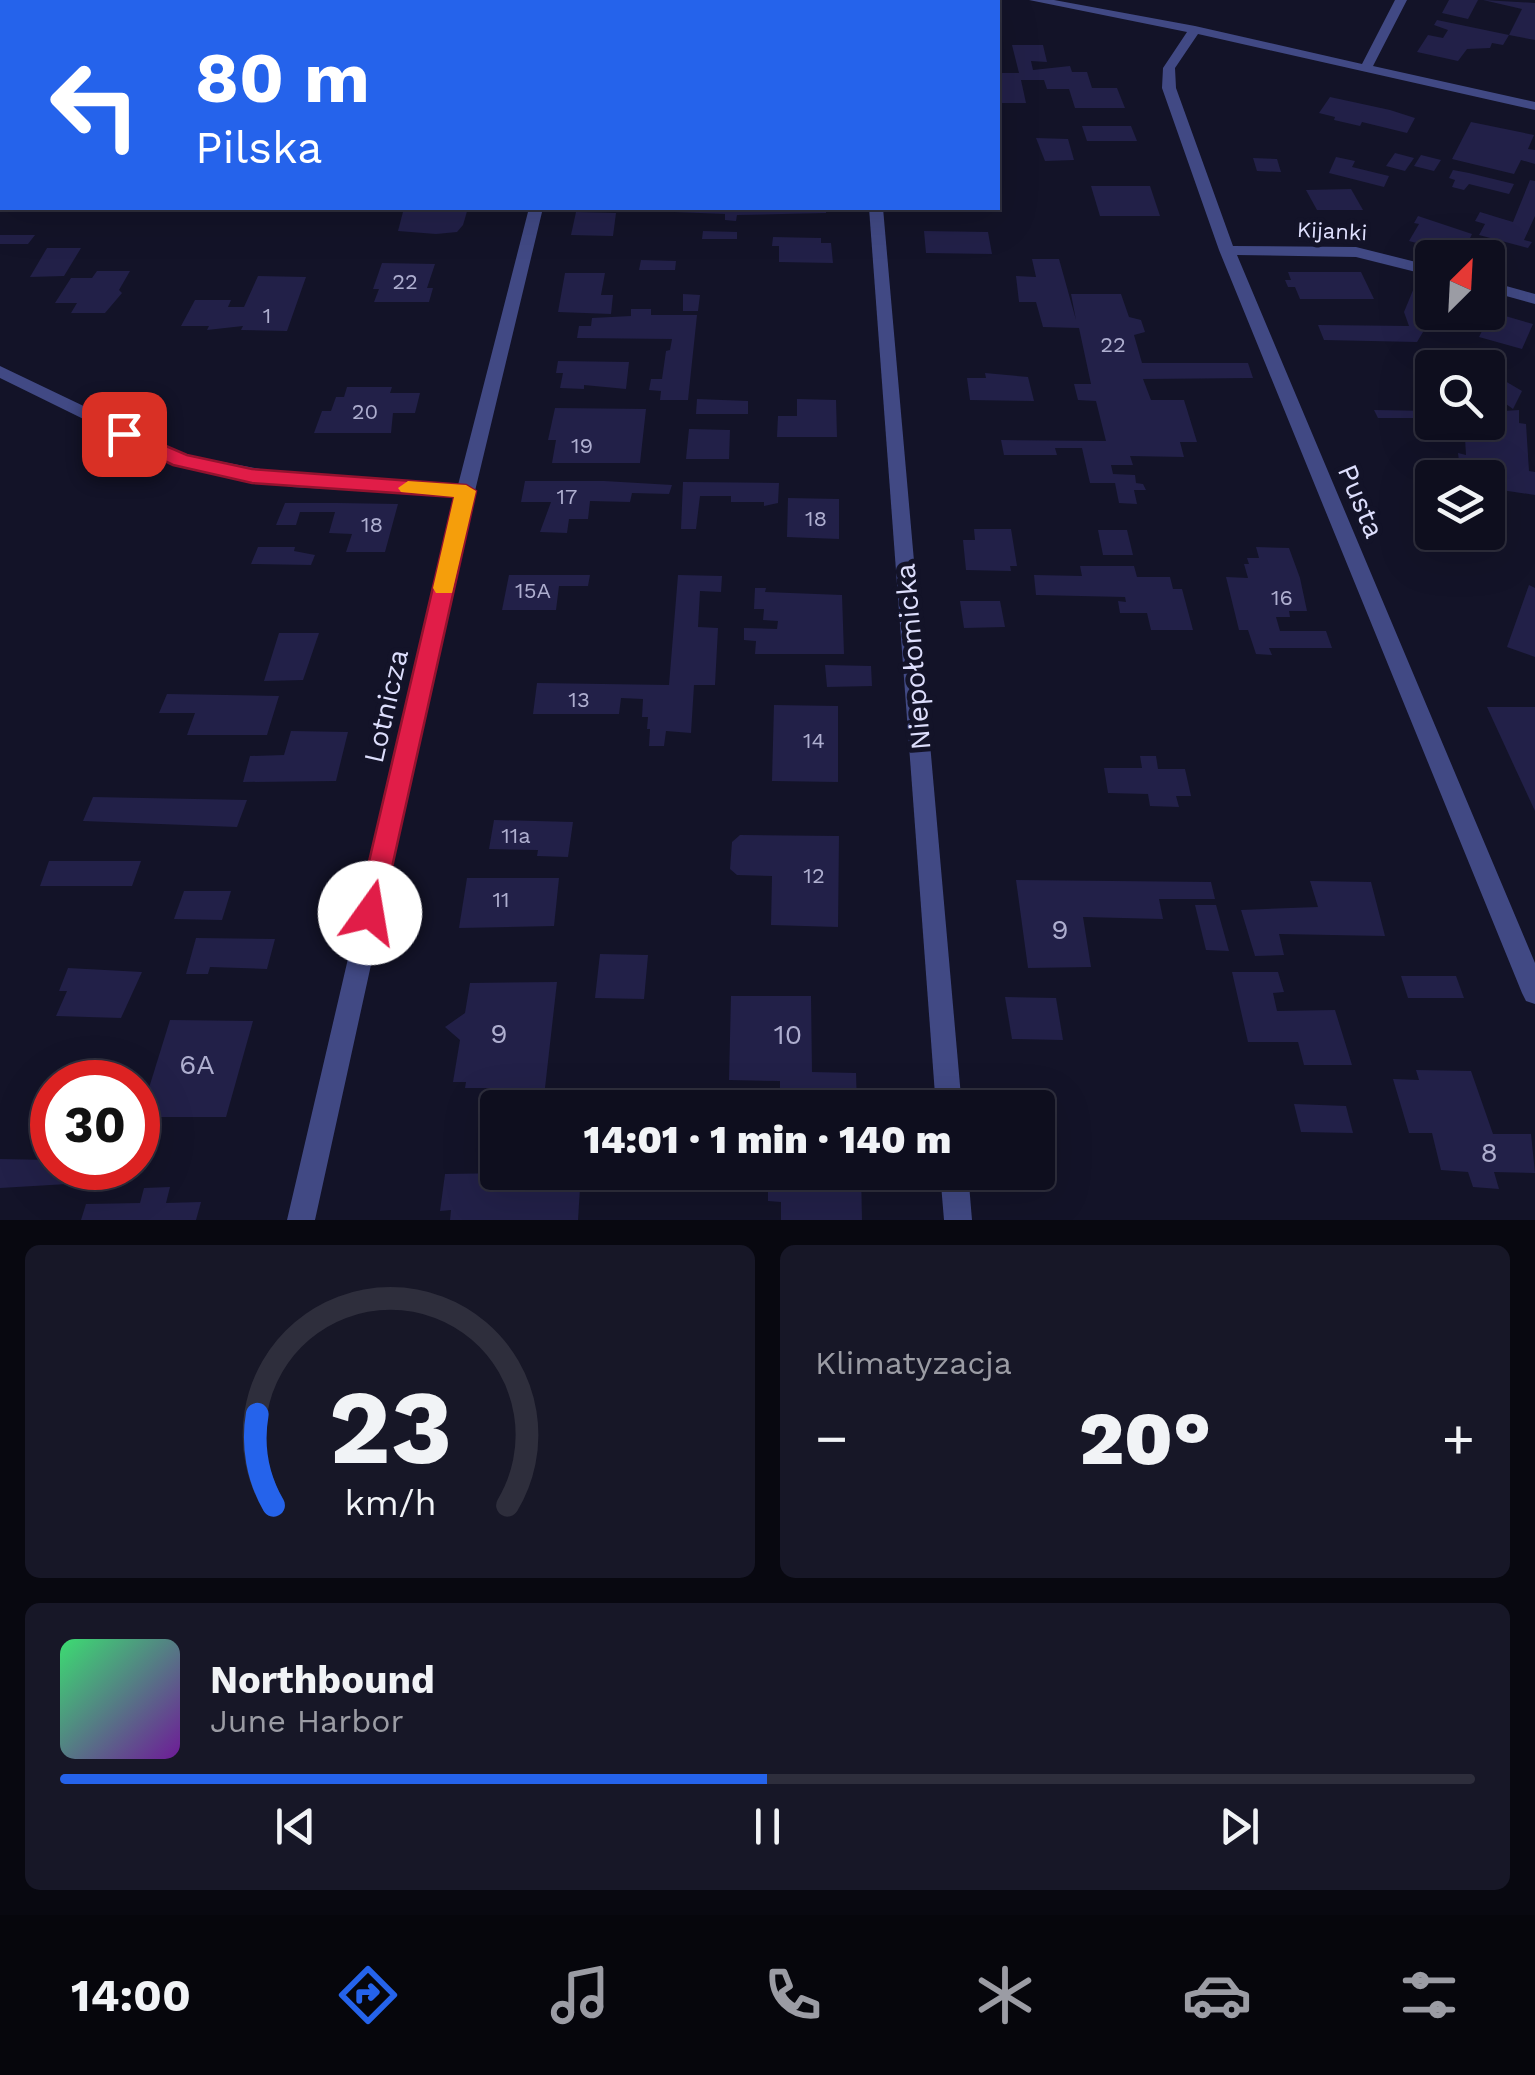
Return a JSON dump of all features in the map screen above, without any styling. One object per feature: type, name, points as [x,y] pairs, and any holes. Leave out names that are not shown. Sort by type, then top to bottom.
[{"type":"street","points":[[1035,0],[1195,30],[1535,106]]},
{"type":"street","points":[[1366,68],[1401,0]]},
{"type":"street","name":"Pusta","points":[[1195,30],[1169,68],[1169,88],[1228,250],[1530,966],[1535,992]]},
{"type":"street","name":"Lotnicza","points":[[301,1220],[466,491],[536,210]]},
{"type":"street","name":"Niepołomicka","points":[[876,210],[948,1090]]},
{"type":"street","name":"Kijanki","points":[[1228,250],[1356,252],[1415,267]]},
{"type":"street","points":[[1505,291],[1535,299]]},
{"type":"street","points":[[0,372],[152,448],[214,469],[292,481],[466,491]]},
{"type":"street","points":[[956,1190],[958,1220]]},
{"type":"building","points":[[1449,0],[1478,0],[1468,19],[1442,13]]},
{"type":"building","points":[[1483,0],[1535,3],[1535,40],[1509,35],[1522,9]]},
{"type":"building","points":[[1437,20],[1509,35],[1503,45],[1492,43],[1490,48],[1467,49],[1458,61],[1417,52],[1428,35],[1443,38],[1448,30],[1434,25]]},
{"type":"building","points":[[1012,45],[1043,45],[1047,62],[1031,61],[1033,70],[1070,66],[1072,72],[1087,72],[1092,88],[1117,88],[1125,108],[1075,108],[1069,89],[1047,89],[1044,80],[1021,80],[1026,103],[1000,103],[1000,73],[1019,73]]},
{"type":"building","points":[[1330,97],[1415,118],[1407,133],[1334,120],[1335,117],[1319,113]]},
{"type":"building","points":[[1471,122],[1534,135],[1528,149],[1535,150],[1535,164],[1521,160],[1514,174],[1452,159]]},
{"type":"building","points":[[1082,126],[1131,126],[1137,141],[1087,141]]},
{"type":"building","points":[[1036,138],[1068,139],[1074,160],[1045,161]]},
{"type":"building","points":[[1395,153],[1414,158],[1405,171],[1386,166]]},
{"type":"building","points":[[1421,155],[1441,160],[1434,171],[1414,166]]},
{"type":"building","points":[[1336,157],[1355,161],[1352,167],[1389,176],[1384,187],[1329,173]]},
{"type":"building","points":[[1253,158],[1277,159],[1281,172],[1257,171]]},
{"type":"building","points":[[1453,170],[1514,184],[1509,194],[1469,184],[1464,190],[1452,187],[1455,180],[1449,178]]},
{"type":"building","points":[[1530,180],[1535,181],[1535,216],[1524,240],[1532,242],[1528,248],[1479,235],[1485,224],[1475,221],[1480,212],[1513,222]]},
{"type":"building","points":[[1091,186],[1150,186],[1160,216],[1100,216]]},
{"type":"building","points":[[1351,189],[1363,210],[1317,210],[1306,190]]},
{"type":"building","points":[[403,210],[467,210],[457,232],[398,231]]},
{"type":"building","points":[[649,211],[826,213],[737,215],[736,221],[725,220],[725,214]]},
{"type":"building","points":[[576,212],[616,213],[613,236],[571,235]]},
{"type":"building","points":[[1418,216],[1472,234],[1469,240],[1415,243],[1409,241],[1419,224],[1414,223]]},
{"type":"building","points":[[703,231],[737,232],[737,239],[702,239]]},
{"type":"building","points":[[924,231],[988,232],[992,254],[926,253]]},
{"type":"building","points":[[0,235],[35,235],[28,244],[0,244]]},
{"type":"building","points":[[773,237],[821,238],[821,243],[831,243],[833,263],[779,262],[779,246],[772,246]]},
{"type":"building","points":[[47,248],[81,248],[64,276],[30,277]]},
{"type":"building","points":[[1032,259],[1059,259],[1076,320],[1071,294],[1121,294],[1129,317],[1141,320],[1145,332],[1134,335],[1142,363],[1248,363],[1253,378],[1143,379],[1151,400],[1184,400],[1197,442],[1180,442],[1184,457],[1130,456],[1133,465],[1111,465],[1113,474],[1135,475],[1136,483],[1143,484],[1146,490],[1134,490],[1137,504],[1119,503],[1115,483],[1090,483],[1082,448],[1055,448],[1057,455],[1004,455],[1001,440],[1106,441],[1096,401],[1078,400],[1074,384],[1091,384],[1079,328],[1043,327],[1036,302],[1019,302],[1016,276],[1036,277]]},
{"type":"building","points":[[641,260],[676,261],[675,270],[639,270]]},
{"type":"building","points":[[382,263],[435,264],[427,288],[433,288],[429,302],[374,302],[379,289],[373,289]]},
{"type":"building","points":[[97,271],[130,271],[119,290],[122,293],[105,313],[71,313],[77,303],[55,303],[71,278],[92,278]]},
{"type":"building","points":[[1288,272],[1361,272],[1374,299],[1300,299],[1295,287],[1288,287]]},
{"type":"building","points":[[565,273],[605,273],[601,295],[613,295],[611,314],[558,312]]},
{"type":"building","points":[[258,276],[306,277],[287,331],[181,326],[195,300],[231,300],[228,307],[244,307]]},
{"type":"building","points":[[1415,285],[1415,330],[1424,330],[1417,342],[1324,340],[1318,325],[1409,326],[1404,312]]},
{"type":"building","points":[[683,294],[700,295],[698,311],[683,311]]},
{"type":"building","points":[[631,309],[651,309],[651,315],[697,315],[688,400],[660,400],[661,391],[649,390],[651,379],[662,379],[672,339],[577,338],[579,326],[591,326],[592,318],[631,316]]},
{"type":"building","points":[[1505,316],[1533,324],[1522,349],[1479,337],[1482,330],[1505,330]]},
{"type":"building","points":[[558,361],[629,362],[626,389],[584,385],[584,389],[560,388],[563,373],[556,373]]},
{"type":"building","points":[[985,373],[1028,377],[1034,401],[970,400],[967,378],[986,378]]},
{"type":"building","points":[[1505,381],[1522,391],[1513,409],[1505,403]]},
{"type":"building","points":[[347,387],[392,387],[390,393],[420,393],[415,413],[393,413],[391,433],[314,433],[322,411],[331,411],[336,397],[344,397]]},
{"type":"building","points":[[697,399],[748,401],[748,414],[696,414]]},
{"type":"building","points":[[797,399],[836,400],[837,437],[777,437],[778,416],[797,416]]},
{"type":"building","points":[[555,408],[646,409],[640,463],[552,463],[556,440],[548,440]]},
{"type":"building","points":[[1374,410],[1415,411],[1415,418],[1378,418]]},
{"type":"building","points":[[1519,410],[1519,423],[1526,424],[1535,495],[1505,491],[1505,460],[1459,460],[1458,453],[1466,455],[1465,440],[1505,440],[1505,411]]},
{"type":"building","points":[[689,429],[730,430],[729,459],[686,459]]},
{"type":"building","points":[[525,481],[672,485],[669,494],[632,493],[630,502],[590,501],[588,519],[569,519],[567,533],[540,532],[551,502],[521,502]]},
{"type":"building","points":[[683,482],[779,483],[778,503],[764,506],[764,502],[731,502],[731,496],[700,496],[696,529],[681,529]]},
{"type":"building","points":[[788,498],[839,499],[839,539],[787,537]]},
{"type":"building","points":[[285,503],[398,504],[385,552],[346,552],[352,534],[329,533],[335,512],[300,512],[296,525],[276,525]]},
{"type":"building","points":[[974,529],[1011,529],[1017,566],[1010,566],[1011,571],[966,570],[963,540],[975,540]]},
{"type":"building","points":[[1098,530],[1127,530],[1133,555],[1103,555]]},
{"type":"building","points":[[258,547],[295,547],[294,551],[315,555],[311,565],[251,564]]},
{"type":"building","points":[[1256,547],[1289,548],[1300,578],[1307,611],[1289,611],[1290,617],[1276,617],[1280,631],[1326,631],[1332,648],[1269,648],[1272,655],[1256,654],[1248,630],[1239,630],[1226,577],[1248,578],[1244,564],[1249,564],[1247,558],[1259,558]]},
{"type":"building","points":[[1080,566],[1134,566],[1137,577],[1170,577],[1173,589],[1182,589],[1193,630],[1151,630],[1147,613],[1120,613],[1118,601],[1126,602],[1125,597],[1036,595],[1034,575],[1082,576]]},
{"type":"building","points":[[509,575],[590,575],[588,586],[559,586],[556,610],[502,610]]},
{"type":"building","points":[[678,575],[722,576],[721,592],[700,591],[698,627],[718,628],[715,685],[694,685],[691,733],[666,731],[664,746],[649,746],[648,717],[642,717],[643,699],[621,698],[619,714],[533,714],[537,683],[669,685]]},
{"type":"building","points":[[1529,585],[1535,588],[1535,657],[1507,647]]},
{"type":"building","points":[[755,588],[766,588],[765,592],[842,595],[844,654],[755,654],[756,641],[744,640],[744,628],[777,629],[778,621],[763,620],[764,609],[754,609]]},
{"type":"building","points":[[960,601],[1000,601],[1005,627],[964,628]]},
{"type":"building","points":[[279,633],[319,633],[303,680],[264,681]]},
{"type":"building","points":[[825,665],[871,666],[872,686],[827,687]]},
{"type":"building","points":[[167,694],[279,696],[267,735],[187,735],[195,713],[159,713]]},
{"type":"building","points":[[774,705],[838,706],[838,782],[772,781]]},
{"type":"building","points":[[1487,707],[1535,707],[1535,811],[1516,770]]},
{"type":"building","points":[[291,731],[348,732],[336,781],[243,782],[250,756],[284,755]]},
{"type":"building","points":[[1140,756],[1156,756],[1158,769],[1185,769],[1191,796],[1176,796],[1179,807],[1150,806],[1148,794],[1108,793],[1104,768],[1142,768]]},
{"type":"building","points":[[93,797],[247,800],[237,827],[83,821]]},
{"type":"building","points":[[494,820],[573,822],[568,857],[537,856],[538,850],[489,849]]},
{"type":"building","points":[[740,835],[839,836],[838,927],[771,925],[772,876],[737,875],[730,869],[732,842]]},
{"type":"building","points":[[49,861],[141,861],[132,886],[40,886]]},
{"type":"building","points":[[467,878],[559,878],[554,926],[459,928]]},
{"type":"building","points":[[1016,880],[1211,882],[1215,899],[1159,899],[1163,919],[1083,917],[1091,967],[1028,968]]},
{"type":"building","points":[[1310,881],[1371,882],[1385,936],[1279,934],[1284,955],[1255,956],[1241,910],[1318,907]]},
{"type":"building","points":[[184,891],[231,891],[222,920],[174,919]]},
{"type":"building","points":[[1195,905],[1216,905],[1229,951],[1206,950]]},
{"type":"building","points":[[196,938],[275,939],[267,969],[210,967],[208,974],[186,974]]},
{"type":"building","points":[[600,954],[648,955],[644,999],[595,998]]},
{"type":"building","points":[[68,968],[142,972],[121,1018],[56,1016],[67,991],[59,991]]},
{"type":"building","points":[[1232,972],[1278,972],[1284,992],[1273,993],[1277,1011],[1335,1010],[1352,1065],[1304,1065],[1298,1042],[1248,1042]]},
{"type":"building","points":[[1401,976],[1456,976],[1464,998],[1408,998]]},
{"type":"building","points":[[557,982],[545,1088],[465,1088],[466,1082],[453,1082],[460,1040],[445,1027],[465,1013],[470,983]]},
{"type":"building","points":[[731,996],[811,996],[812,1072],[856,1073],[856,1090],[780,1090],[780,1081],[729,1080]]},
{"type":"building","points":[[1005,997],[1056,998],[1063,1040],[1012,1039]]},
{"type":"building","points":[[170,1020],[253,1021],[226,1117],[160,1117],[158,1060]]},
{"type":"building","points":[[1416,1070],[1471,1071],[1493,1134],[1531,1134],[1535,1173],[1494,1172],[1499,1189],[1473,1187],[1468,1172],[1441,1170],[1432,1133],[1409,1133],[1393,1079],[1419,1080]]},
{"type":"building","points":[[1294,1104],[1346,1106],[1353,1133],[1301,1132]]},
{"type":"building","points":[[0,1159],[30,1160],[30,1186],[0,1188]]},
{"type":"building","points":[[480,1173],[480,1190],[580,1190],[578,1220],[450,1220],[451,1210],[440,1211],[445,1174]]},
{"type":"building","points":[[170,1187],[166,1203],[201,1202],[196,1220],[81,1220],[86,1204],[140,1203],[143,1190]]},
{"type":"building","points":[[768,1190],[861,1190],[862,1220],[781,1220],[781,1202],[768,1201]]},
{"type":"slow traffic","points":[[408,488],[466,491],[444,588]]},
{"type":"route","points":[[124,434],[180,460],[252,476],[466,491],[370,913]]}]
